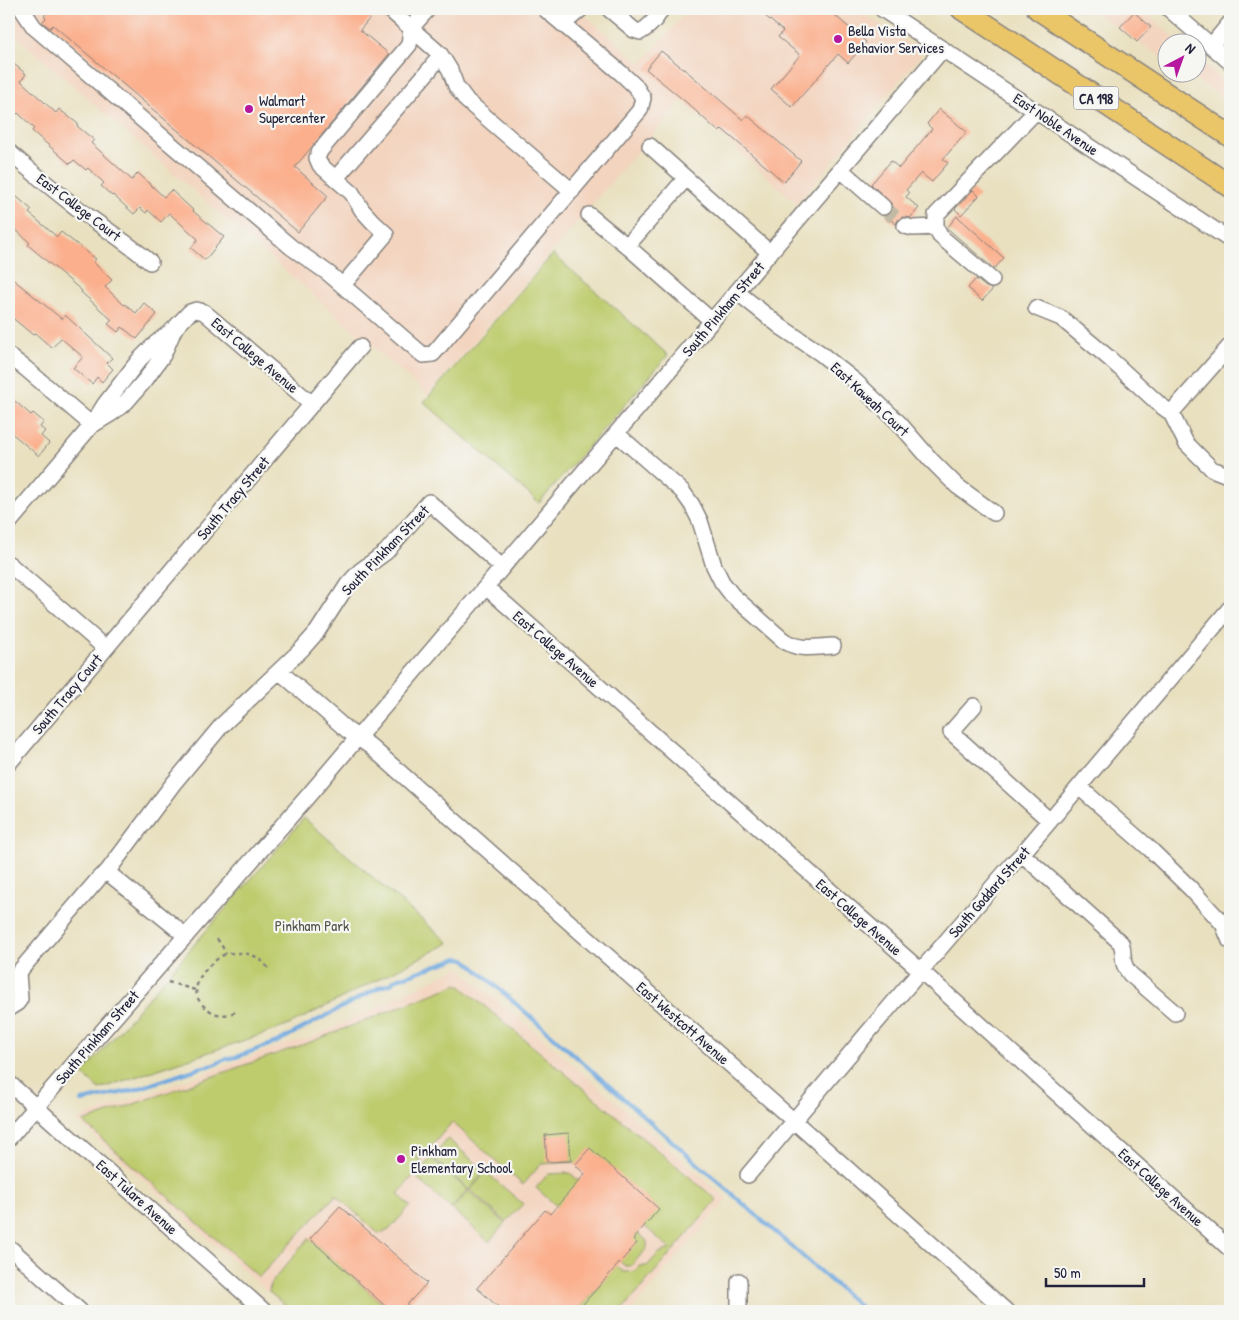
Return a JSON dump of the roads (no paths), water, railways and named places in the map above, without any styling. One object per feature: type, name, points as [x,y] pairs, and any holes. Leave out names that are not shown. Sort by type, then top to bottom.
[{"type":"highway","name":"CA 198","points":[[962,9],[1230,186]]},
{"type":"highway","name":"CA 198","points":[[1038,9],[1230,136]]},
{"type":"street","points":[[22,9],[34,27],[291,247],[328,273],[423,356],[433,354],[640,110],[643,98],[636,87],[545,9]]},
{"type":"street","points":[[389,9],[440,54],[450,70],[456,86],[467,101],[572,191]]},
{"type":"street","points":[[342,285],[386,234],[362,210],[352,193],[320,165],[318,158],[320,151],[408,45],[411,28],[428,9]]},
{"type":"street","points":[[564,24],[582,9]]},
{"type":"street","points":[[609,9],[634,30],[640,32],[650,24],[661,9]]},
{"type":"street","name":"East Noble Avenue","points":[[882,9],[1230,240]]},
{"type":"street","points":[[1169,9],[1230,62]]},
{"type":"street","points":[[1211,46],[1230,23]]},
{"type":"street","name":"South Pinkham Street","points":[[9,1138],[358,738],[943,49]]},
{"type":"street","points":[[336,178],[431,68],[440,54]]},
{"type":"street","points":[[992,280],[940,236],[936,227],[936,215],[1036,111]]},
{"type":"street","points":[[650,146],[770,253]]},
{"type":"street","name":"East College Court","points":[[9,152],[37,177],[150,262]]},
{"type":"street","points":[[841,170],[883,207]]},
{"type":"street","points":[[627,246],[686,178]]},
{"type":"street","points":[[589,215],[627,246],[712,322]]},
{"type":"street","points":[[905,226],[913,228],[936,227]]},
{"type":"street","name":"East Kaweah Court","points":[[738,292],[855,381],[899,423],[931,460],[957,486],[994,514]]},
{"type":"street","points":[[1036,308],[1060,318],[1110,359],[1171,413],[1186,443],[1212,469],[1230,476]]},
{"type":"street","name":"East College Avenue","points":[[92,425],[126,402],[146,379],[163,354],[174,329],[190,312],[196,310],[204,312],[212,318],[312,404]]},
{"type":"street","points":[[1171,413],[1230,346]]},
{"type":"street","name":"South Tracy Street","points":[[105,648],[360,347]]},
{"type":"street","points":[[9,356],[92,425],[9,523]]},
{"type":"street","points":[[617,434],[682,491],[700,520],[714,566],[722,582],[732,594],[791,646],[802,648],[832,646]]},
{"type":"street","name":"South Pinkham Street","points":[[13,974],[100,877],[107,872],[173,784],[222,725],[302,649],[317,632],[348,584],[360,571],[386,552],[429,502],[502,567]]},
{"type":"street","points":[[9,564],[105,648]]},
{"type":"street","name":"East College Avenue","points":[[486,587],[921,971],[1230,1249]]},
{"type":"street","name":"South Goddard Street","points":[[748,1175],[1230,608]]},
{"type":"street","name":"South Tracy Court","points":[[9,763],[105,648]]},
{"type":"street","points":[[279,671],[358,738]]},
{"type":"street","points":[[974,706],[951,732],[1050,821]]},
{"type":"street","name":"East Westcott Avenue","points":[[358,738],[370,746],[1006,1311]]},
{"type":"street","points":[[1079,787],[1150,849],[1191,889],[1222,924],[1230,942]]},
{"type":"street","points":[[1022,854],[1121,943],[1124,950],[1124,966],[1130,974],[1175,1013]]},
{"type":"street","points":[[107,872],[186,936]]},
{"type":"street","points":[[9,1008],[20,999],[13,974]]},
{"type":"street","name":"East Tulare Avenue","points":[[9,1083],[264,1311]]},
{"type":"street","points":[[11,1249],[80,1311]]},
{"type":"street","points":[[739,1282],[739,1311]]},
{"type":"waterway","points":[[82,1101],[134,1090],[214,1065],[223,1060],[277,1042],[380,987],[391,984],[394,980],[458,958],[465,959],[865,1311]]},
{"type":"tunnel","points":[[883,207],[905,226]]},
{"type":"place","name":"Bella Vista Behavior Services","points":[[838,39]]},
{"type":"place","name":"Walmart Supercenter","points":[[249,109]]},
{"type":"place","name":"Pinkham Elementary School","points":[[401,1159]]},
{"type":"park label","name":"Pinkham Park","points":[[312,925]]}]
